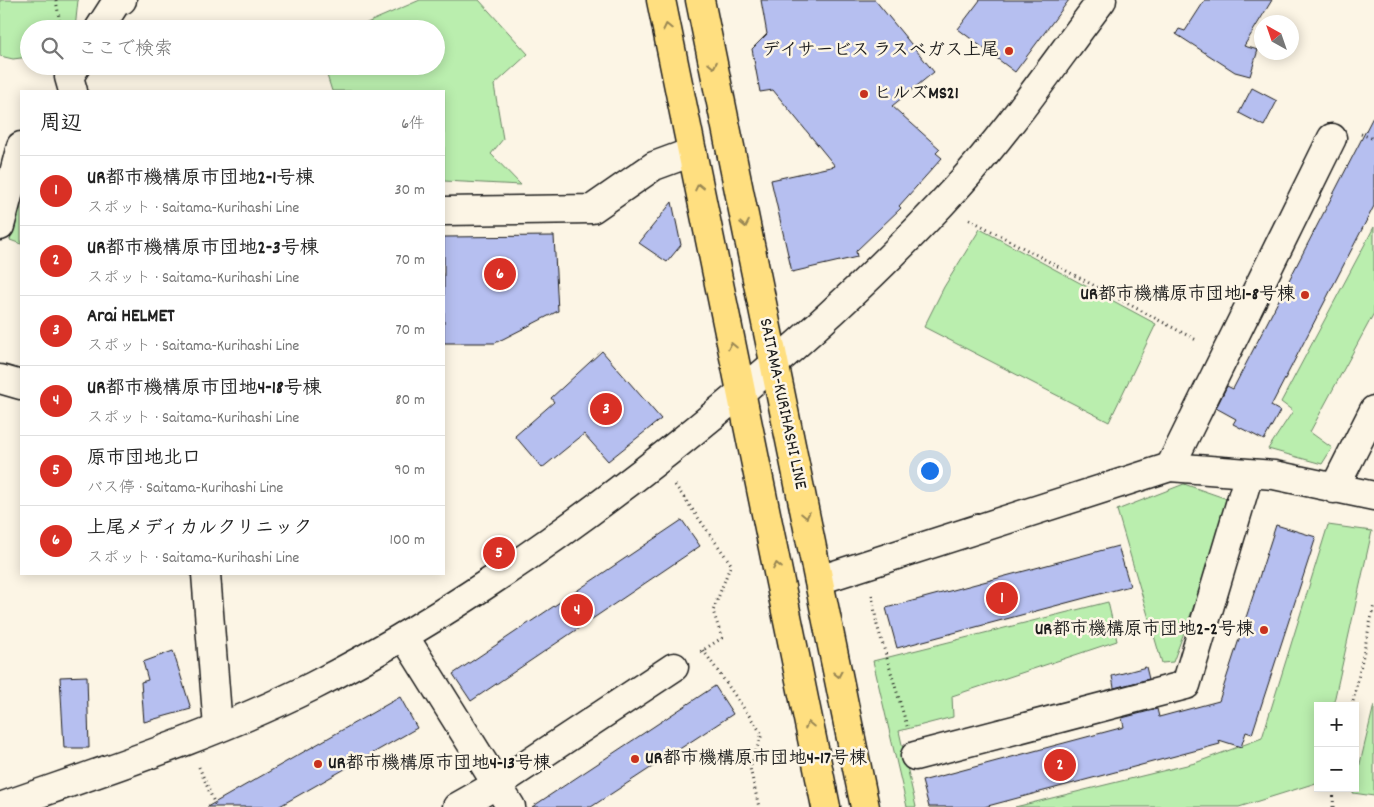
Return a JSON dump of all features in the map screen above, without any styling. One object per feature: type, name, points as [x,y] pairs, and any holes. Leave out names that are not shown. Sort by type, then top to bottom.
[{"type":"main road","name":"SAITAMA-KURIHASHI LINE","points":[[661,0],[826,807]]},
{"type":"main road","name":"SAITAMA-KURIHASHI LINE","points":[[700,0],[865,807]]},
{"type":"street","points":[[106,20],[117,2],[122,0]]},
{"type":"street","points":[[0,807],[218,728],[311,687],[404,636],[500,576],[616,493],[742,394],[879,268],[940,204],[1015,116],[1102,0]]},
{"type":"street","points":[[1170,467],[1332,138]]},
{"type":"street","points":[[0,226],[20,150]]},
{"type":"street","points":[[445,211],[592,209],[654,166],[692,152]]},
{"type":"street","points":[[0,379],[20,386]]},
{"type":"street","points":[[1334,489],[1374,410]]},
{"type":"street","points":[[819,580],[1170,467],[1274,475],[1374,496]]},
{"type":"street","points":[[915,756],[1186,685],[1249,474]]},
{"type":"street","points":[[206,575],[218,728]]},
{"type":"street","points":[[404,636],[510,807]]},
{"type":"street","points":[[457,807],[496,784],[674,667]]},
{"type":"path","points":[[56,0],[59,20]]},
{"type":"path","points":[[940,204],[1167,323],[1224,356]]},
{"type":"path","points":[[657,460],[731,564],[713,611],[722,638],[674,667]]},
{"type":"path","points":[[867,564],[878,625],[901,699],[915,756]]},
{"type":"path","points":[[1353,702],[1374,604]]},
{"type":"path","points":[[703,650],[762,734],[750,768],[759,807]]},
{"type":"path","points":[[188,739],[216,807]]},
{"type":"path","points":[[1333,807],[1334,792]]},
{"type":"green space","points":[[0,0],[78,0],[76,20],[20,20],[20,58],[13,59],[0,56]]},
{"type":"green space","points":[[420,0],[479,0],[528,54],[494,85],[503,139],[491,154],[521,185],[445,181],[445,90],[332,90],[327,75],[445,75],[445,20],[374,20]]},
{"type":"green space","points":[[20,200],[20,244],[10,240]]},
{"type":"green space","points":[[1374,227],[1374,313],[1310,432],[1332,448],[1322,464],[1268,449],[1293,411],[1281,402]]},
{"type":"green space","points":[[980,229],[1156,324],[1109,422],[924,327],[944,287]]},
{"type":"green space","points":[[1184,484],[1233,501],[1173,662],[1162,663],[1117,510]]},
{"type":"green space","points":[[1328,525],[1372,531],[1334,702],[1314,702],[1314,784],[1239,807],[1015,807],[1195,763],[1262,738]]},
{"type":"green space","points":[[1108,602],[1117,641],[952,696],[953,717],[899,731],[916,807],[907,807],[873,661]]},
{"type":"green space","points":[[1374,705],[1374,796],[1353,793],[1359,792],[1359,768]]},
{"type":"building","points":[[761,0],[875,0],[934,72],[892,106],[940,149],[936,153],[942,158],[899,206],[901,208],[856,251],[857,257],[792,272],[771,180],[835,166],[773,90],[760,92],[752,49],[767,34]]},
{"type":"building","name":"デイサービス ラスベガス上尾","points":[[980,0],[1069,0],[1015,72],[958,29]]},
{"type":"building","points":[[1205,0],[1272,0],[1263,15],[1254,15],[1254,30],[1244,46],[1254,49],[1255,60],[1250,76],[1235,72],[1176,34],[1179,29],[1185,31]]},
{"type":"building","points":[[1252,88],[1277,101],[1264,126],[1239,113]]},
{"type":"building","name":"UR都市機構原市団地1-8号棟","points":[[1374,115],[1374,206],[1271,406],[1280,411],[1264,440],[1233,424],[1236,419],[1216,408],[1227,386],[1233,389]]},
{"type":"building","points":[[672,202],[681,245],[667,262],[639,243]]},
{"type":"building","points":[[554,236],[558,311],[495,343],[445,343],[445,237]]},
{"type":"building","points":[[602,351],[661,419],[608,461],[584,434],[542,468],[515,436],[554,402],[551,398]]},
{"type":"building","points":[[682,520],[700,546],[471,701],[453,674]]},
{"type":"building","points":[[1276,525],[1316,537],[1252,734],[1246,732],[1241,747],[1219,740],[1220,744],[984,807],[929,807],[922,781],[1124,727],[1122,718],[1157,709],[1159,717],[1219,701]]},
{"type":"building","points":[[1118,546],[1130,586],[897,648],[886,608]]},
{"type":"building","points":[[173,651],[191,709],[144,722],[141,682],[148,680],[143,662]]},
{"type":"building","points":[[1146,667],[1149,679],[1114,688],[1112,676]]},
{"type":"building","points":[[87,676],[89,748],[64,748],[60,677]]},
{"type":"building","name":"UR都市機構原市団地4-17号棟","points":[[715,686],[733,714],[591,807],[532,807]]},
{"type":"building","name":"UR都市機構原市団地4-13号棟","points":[[400,697],[417,728],[278,807],[207,807]]},
{"type":"place","name":"デイサービス ラスベガス上尾","points":[[1009,51]]},
{"type":"place","name":"ヒルズMS21","points":[[864,94]]},
{"type":"place","name":"上尾メディカルクリニック","points":[[500,274]]},
{"type":"place","name":"UR都市機構原市団地1-8号棟","points":[[1305,295]]},
{"type":"place","name":"Arai HELMET","points":[[606,409]]},
{"type":"place","name":"原市団地北口","points":[[499,553]]},
{"type":"place","name":"UR都市機構原市団地2-1号棟","points":[[1002,598]]},
{"type":"place","name":"UR都市機構原市団地4-18号棟","points":[[577,610]]},
{"type":"place","name":"UR都市機構原市団地2-2号棟","points":[[1264,630]]},
{"type":"place","name":"UR都市機構原市団地4-17号棟","points":[[635,759]]},
{"type":"place","name":"UR都市機構原市団地4-13号棟","points":[[318,764]]},
{"type":"place","name":"UR都市機構原市団地2-3号棟","points":[[1060,765]]}]
